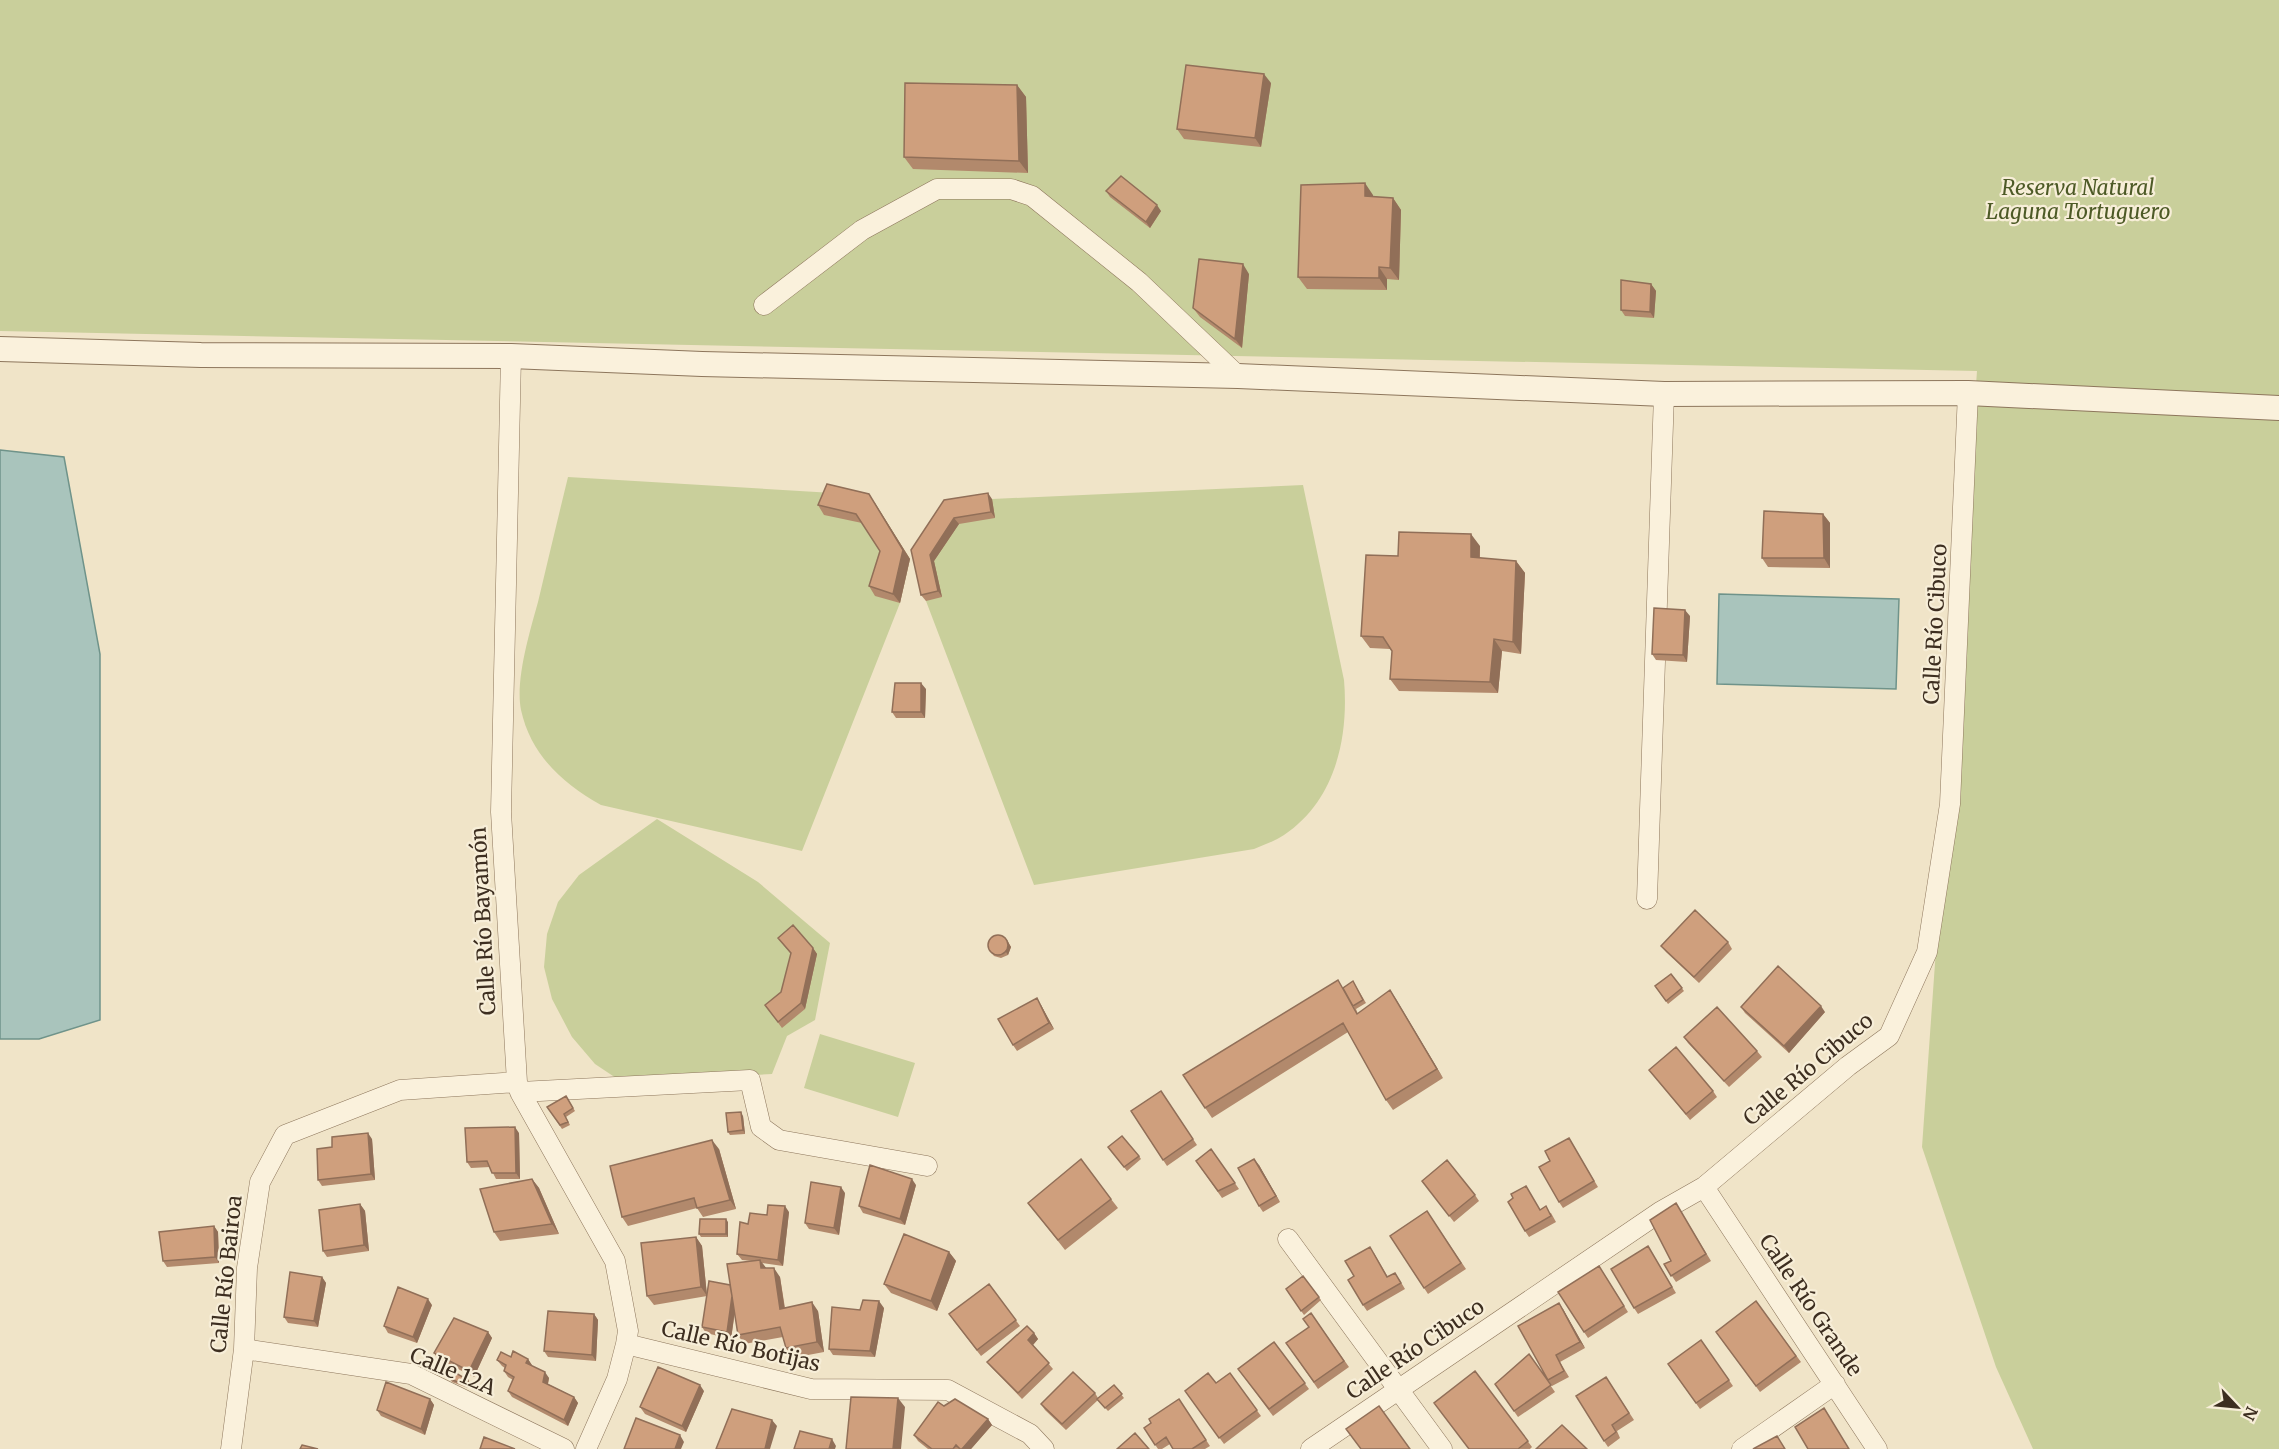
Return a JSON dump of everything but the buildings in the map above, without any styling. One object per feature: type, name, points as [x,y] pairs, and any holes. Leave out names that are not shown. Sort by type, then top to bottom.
[{"type":"street","points":[[764,305],[862,230],[937,189],[1011,189],[1032,196],[1139,282],[1238,376]]},
{"type":"street","points":[[0,350],[201,355],[512,356],[702,364],[1238,376],[1664,394],[1968,393],[2279,408]]},
{"type":"street","name":"Calle Río Bayamón","points":[[512,356],[501,812],[519,1087],[615,1261],[628,1331],[617,1379],[586,1449]]},
{"type":"street","name":"Calle Río Cibuco","points":[[1311,1449],[1660,1212],[1704,1187],[1848,1066],[1889,1036],[1927,952],[1950,804],[1968,393]]},
{"type":"street","points":[[1647,899],[1664,394]]},
{"type":"street","name":"Calle Río Bairoa","points":[[231,1449],[244,1349],[248,1268],[260,1182],[285,1135],[400,1089],[750,1080],[761,1127],[779,1140],[927,1166]]},
{"type":"street","name":"Calle Río Grande","points":[[1704,1187],[1877,1449]]},
{"type":"street","points":[[1288,1239],[1442,1449]]},
{"type":"street","name":"Calle Río Botijas","points":[[626,1344],[811,1389],[948,1390],[1030,1434],[1044,1449]]},
{"type":"street","name":"Calle 12A","points":[[244,1349],[411,1374],[564,1449]]},
{"type":"street","points":[[1742,1449],[1835,1384]]},
{"type":"green space","name":"Reserva Natural Laguna Tortuguero","points":[[0,0],[2279,0],[2279,1449],[2033,1449],[1996,1367],[1922,1147],[1977,371],[0,331]]},
{"type":"green space","points":[[568,477],[833,493],[875,503],[910,559],[900,603],[802,851],[601,805],[561,777],[540,754],[532,741],[521,710],[520,685],[528,641]]},
{"type":"green space","points":[[1303,485],[1344,680],[1345,702],[1341,746],[1327,786],[1316,805],[1284,835],[1254,849],[1034,885],[926,601],[916,557],[948,506],[992,499]]},
{"type":"green space","points":[[657,819],[758,882],[830,943],[815,1020],[787,1036],[772,1074],[622,1082],[595,1064],[572,1037],[552,999],[544,967],[547,934],[558,902],[579,875]]},
{"type":"green space","points":[[820,1034],[915,1063],[898,1117],[804,1088]]},
{"type":"water","points":[[0,450],[64,457],[100,654],[100,1020],[39,1039],[0,1039]]},
{"type":"water","points":[[1719,594],[1899,599],[1896,689],[1717,684]]}]
